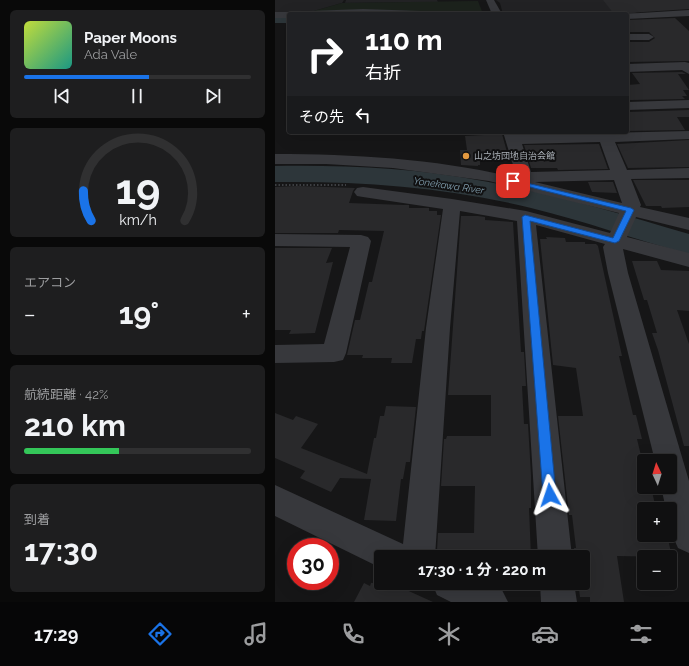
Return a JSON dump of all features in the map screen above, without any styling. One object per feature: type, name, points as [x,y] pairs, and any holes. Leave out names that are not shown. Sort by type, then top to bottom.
[{"type":"street","points":[[490,0],[496,12]]},
{"type":"street","points":[[641,4],[650,12]]},
{"type":"street","points":[[275,15],[287,14]]},
{"type":"street","points":[[629,16],[687,19]]},
{"type":"street","points":[[275,22],[287,22]]},
{"type":"street","points":[[629,37],[649,37]]},
{"type":"street","points":[[629,40],[636,49]]},
{"type":"street","points":[[629,68],[685,66],[686,76]]},
{"type":"street","points":[[629,106],[689,104]]},
{"type":"street","points":[[605,135],[632,206],[613,247],[618,274],[667,454]]},
{"type":"street","points":[[525,180],[511,136],[689,135]]},
{"type":"street","points":[[275,159],[326,159],[393,163],[525,180],[689,173]]},
{"type":"street","points":[[525,180],[630,211],[689,224]]},
{"type":"street","points":[[363,192],[452,204],[525,217],[617,238],[689,260]]},
{"type":"street","points":[[419,550],[438,328],[452,204]]},
{"type":"street","points":[[525,217],[554,550]]},
{"type":"street","points":[[275,240],[361,241],[334,353],[275,354]]},
{"type":"street","points":[[677,492],[689,537]]},
{"type":"street","points":[[275,500],[379,550]]},
{"type":"street","points":[[464,590],[490,602]]},
{"type":"street","points":[[558,590],[559,602]]},
{"type":"shaded area","points":[[275,0],[344,0],[342,3],[310,12],[275,13]]},
{"type":"shaded area","points":[[346,0],[437,0],[438,2],[345,3]]},
{"type":"shaded area","points":[[496,0],[620,0],[630,10],[641,15],[629,15],[629,12],[502,12],[500,3]]},
{"type":"shaded area","points":[[478,1],[482,12],[310,12],[342,3]]},
{"type":"building","points":[[603,0],[689,0],[689,9],[629,13],[612,12]]},
{"type":"building","points":[[675,18],[689,31],[689,61],[629,62],[629,42],[649,42],[655,38],[649,32],[629,32],[629,20]]},
{"type":"building","points":[[682,72],[686,74],[678,74],[689,90],[683,90],[687,96],[682,96],[685,99],[630,100],[629,85],[640,84],[632,73]]},
{"type":"building","points":[[689,110],[689,117],[677,117],[685,130],[629,131],[629,112]]},
{"type":"building","points":[[502,134],[507,152],[484,153],[485,160],[480,160],[480,165],[478,166],[461,165],[460,150],[467,150],[465,136]]},
{"type":"building","points":[[689,140],[689,167],[628,168],[617,144]]},
{"type":"building","points":[[599,144],[608,169],[558,170],[557,168],[531,168],[524,145]]},
{"type":"building","points":[[633,180],[689,180],[689,207],[662,208],[661,206],[646,206]]},
{"type":"building","points":[[588,182],[613,182],[617,193],[592,192]]},
{"type":"building","points":[[298,186],[355,188],[349,203],[409,205],[409,208],[429,208],[429,211],[437,211],[437,215],[441,215],[424,331],[422,331],[421,339],[416,339],[412,363],[391,363],[392,358],[362,358],[363,355],[347,355],[355,320],[360,320],[369,282],[372,282],[384,231],[339,230],[338,233],[275,233],[275,187]]},
{"type":"building","points":[[461,216],[478,216],[485,217],[485,220],[513,222],[521,352],[524,352],[526,386],[522,386],[524,424],[528,424],[531,475],[531,508],[529,508],[531,550],[437,550],[438,533],[474,533],[475,486],[441,486],[444,439],[446,439],[447,436],[491,436],[491,395],[448,395]]},
{"type":"building","points":[[546,237],[565,238],[566,242],[585,242],[585,244],[596,244],[598,246],[622,356],[619,356],[633,415],[636,415],[642,439],[637,439],[641,454],[637,454],[637,494],[653,494],[654,502],[637,502],[637,542],[669,542],[670,550],[637,550],[637,556],[617,556],[624,602],[590,602],[590,597],[580,597],[579,590],[590,590],[590,550],[574,550],[574,548],[576,548],[572,515],[569,515],[558,416],[583,416],[576,368],[553,365],[540,239],[547,239]]},
{"type":"building","points":[[275,248],[332,248],[326,263],[333,262],[315,333],[289,334],[291,330],[275,330]]},
{"type":"building","points":[[632,261],[657,261],[661,270],[689,271],[689,311],[677,310],[689,344],[689,446],[684,446],[652,333],[657,333],[647,300],[644,300]]},
{"type":"building","points":[[386,406],[416,407],[410,462],[406,462],[403,479],[401,479],[396,521],[364,520],[371,479],[340,478],[331,492],[300,478],[305,471],[275,458],[275,413],[293,420],[296,416],[318,424],[301,448],[367,474],[380,416],[384,416]]},
{"type":"building","points":[[364,583],[370,586],[371,583],[374,583],[374,590],[406,590],[433,602],[354,602]]},
{"type":"waterway","points":[[275,18],[287,18]]},
{"type":"waterway","name":"Yonekawa River","points":[[275,174],[335,174],[395,177],[484,189],[558,206],[689,244]]},
{"type":"place","name":"山之坊団地自治会館","points":[[466,156]]},
{"type":"route","points":[[513,181],[631,210],[615,241],[525,217],[550,495]]}]
